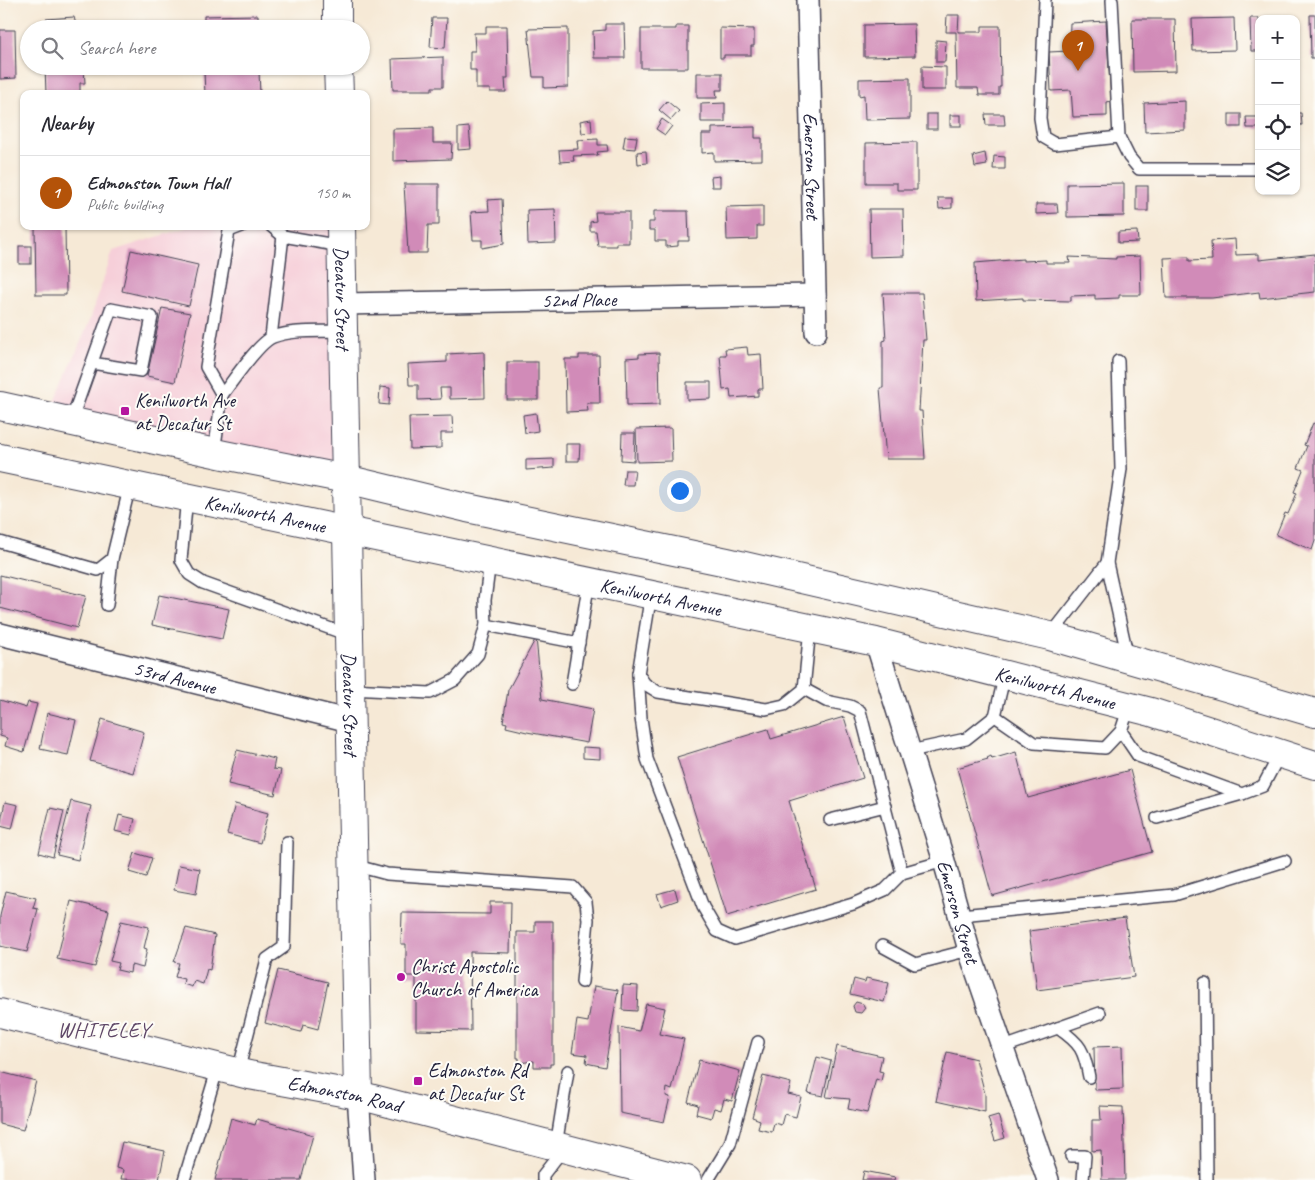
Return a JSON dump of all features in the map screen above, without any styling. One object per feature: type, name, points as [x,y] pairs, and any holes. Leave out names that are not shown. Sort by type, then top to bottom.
[{"type":"main road","points":[[337,0],[337,20]]},
{"type":"main road","points":[[338,75],[339,90]]},
{"type":"main road","name":"Decatur Street","points":[[341,236],[358,1095]]},
{"type":"main road","points":[[0,406],[214,453],[346,478],[467,508],[727,562],[1050,636],[1315,713]]},
{"type":"main road","name":"Kenilworth Avenue","points":[[0,458],[876,642],[1004,674],[1125,719],[1280,754],[1315,765]]},
{"type":"main road","name":"Edmonston Road","points":[[0,1013],[228,1070],[358,1095],[687,1180]]},
{"type":"street","name":"Emerson Street","points":[[808,0],[816,332]]},
{"type":"street","name":"52nd Place","points":[[343,304],[815,295]]},
{"type":"street","name":"53rd Avenue","points":[[0,634],[350,721]]},
{"type":"street","name":"Emerson Street","points":[[876,642],[944,861],[969,950],[1004,1047],[1048,1180]]},
{"type":"street","name":"Decatur Street","points":[[358,1095],[364,1180]]},
{"type":"lane","points":[[1045,0],[1040,118],[1043,137],[1055,144],[1119,137]]},
{"type":"lane","points":[[1112,0],[1119,137],[1129,157],[1139,169],[1255,169]]},
{"type":"lane","points":[[222,395],[206,367],[229,231],[232,230]]},
{"type":"lane","points":[[276,230],[283,236],[341,236]]},
{"type":"lane","points":[[271,337],[283,236]]},
{"type":"lane","points":[[71,421],[111,309],[152,317],[141,372],[92,363]]},
{"type":"lane","points":[[214,453],[222,395],[254,353],[271,337],[294,333],[343,331]]},
{"type":"lane","points":[[1118,361],[1120,468],[1107,563],[1128,658]]},
{"type":"lane","points":[[107,605],[112,559],[130,484]]},
{"type":"lane","points":[[187,496],[182,560],[189,574],[203,583],[349,635]]},
{"type":"lane","points":[[0,542],[98,570],[112,559]]},
{"type":"lane","points":[[350,689],[430,694],[455,680],[478,654],[486,625],[485,600],[490,561]]},
{"type":"lane","points":[[1050,636],[1107,563]]},
{"type":"lane","points":[[572,684],[589,581]]},
{"type":"lane","points":[[652,594],[638,674],[641,718],[647,759],[703,907],[717,932],[735,939],[853,904],[885,890],[902,872],[944,861]]},
{"type":"lane","points":[[486,625],[579,643]]},
{"type":"lane","points":[[638,674],[645,684],[658,692],[766,709],[784,705],[804,689],[810,628]]},
{"type":"lane","points":[[910,751],[966,739],[995,716],[1004,674]]},
{"type":"lane","points":[[804,689],[826,701],[850,706],[860,711],[902,872]]},
{"type":"lane","points":[[995,716],[1034,743],[1105,748],[1125,719]]},
{"type":"lane","points":[[1125,719],[1138,756],[1242,794]]},
{"type":"lane","points":[[1157,818],[1264,786],[1280,754]]},
{"type":"lane","points":[[830,820],[885,806]]},
{"type":"lane","points":[[184,1180],[228,1070],[268,958],[284,947],[288,842]]},
{"type":"lane","points":[[960,915],[1174,894],[1285,861]]},
{"type":"lane","points":[[353,865],[387,874],[572,886],[586,902],[588,920],[582,982]]},
{"type":"lane","points":[[882,946],[915,964],[969,950]]},
{"type":"lane","points":[[1206,983],[1207,1180]]},
{"type":"lane","points":[[1004,1047],[1100,1013]]},
{"type":"lane","points":[[1058,1028],[1075,1040],[1084,1053],[1089,1077]]},
{"type":"lane","points":[[708,1180],[730,1144],[758,1042]]},
{"type":"lane","points":[[543,1180],[543,1175],[560,1147],[568,1071]]},
{"type":"lane","points":[[1071,1156],[1085,1156],[1083,1180]]},
{"type":"shaded area","points":[[179,230],[341,230],[346,479],[49,416],[90,320],[113,251]]},
{"type":"building","points":[[258,15],[258,20],[204,20],[204,16]]},
{"type":"building","points":[[947,15],[959,15],[958,32],[982,32],[982,26],[1000,26],[1001,87],[999,87],[999,95],[979,95],[978,88],[957,88],[956,32],[946,32]]},
{"type":"building","points":[[1310,15],[1315,15],[1315,58],[1311,58]]},
{"type":"building","points":[[74,17],[75,20],[46,20]]},
{"type":"building","points":[[432,18],[447,18],[445,48],[430,47]]},
{"type":"building","points":[[1234,18],[1235,50],[1193,51],[1192,19]]},
{"type":"building","points":[[1250,18],[1255,18],[1255,51],[1251,51]]},
{"type":"building","points":[[1132,19],[1175,19],[1176,71],[1133,72]]},
{"type":"building","points":[[1106,21],[1111,101],[1107,102],[1107,116],[1073,117],[1071,90],[1051,91],[1049,52],[1069,51],[1070,23]]},
{"type":"building","points":[[605,24],[624,24],[625,58],[594,58],[593,31],[605,30]]},
{"type":"building","points":[[914,24],[915,56],[864,57],[864,25]]},
{"type":"building","points":[[486,26],[507,26],[508,78],[505,78],[506,92],[490,92],[490,89],[476,89],[476,70],[470,70],[470,51],[475,51],[474,33],[486,33]]},
{"type":"building","points":[[676,26],[688,26],[688,68],[641,68],[641,29],[676,29]]},
{"type":"building","points":[[568,28],[568,87],[544,88],[544,77],[533,77],[528,29]]},
{"type":"building","points":[[720,28],[754,29],[754,46],[751,46],[751,55],[724,55],[724,58],[720,58]]},
{"type":"building","points":[[0,30],[15,30],[16,78],[0,79]]},
{"type":"building","points":[[936,40],[946,41],[945,62],[936,62]]},
{"type":"building","points":[[443,57],[443,87],[432,87],[432,90],[393,90],[392,59]]},
{"type":"building","points":[[922,66],[946,67],[946,90],[922,90]]},
{"type":"building","points":[[697,73],[722,73],[722,90],[716,90],[717,98],[697,98]]},
{"type":"building","points":[[45,75],[84,75],[85,83],[80,83],[80,90],[46,90]]},
{"type":"building","points":[[204,75],[259,75],[260,90],[205,90]]},
{"type":"building","points":[[910,78],[910,119],[865,120],[864,95],[859,96],[859,79]]},
{"type":"building","points":[[667,101],[679,111],[671,120],[659,110]]},
{"type":"building","points":[[1185,101],[1185,130],[1145,132],[1144,103]]},
{"type":"building","points":[[725,103],[725,122],[701,122],[701,104]]},
{"type":"building","points":[[1300,113],[1301,113],[1302,125],[1300,125]]},
{"type":"building","points":[[927,114],[937,114],[937,129],[927,129]]},
{"type":"building","points":[[985,114],[1004,114],[1005,125],[986,125]]},
{"type":"building","points":[[1229,114],[1241,114],[1241,127],[1229,127]]},
{"type":"building","points":[[950,115],[961,115],[961,126],[950,126]]},
{"type":"building","points":[[1246,117],[1255,117],[1255,128],[1247,128]]},
{"type":"building","points":[[591,119],[592,132],[582,133],[580,121]]},
{"type":"building","points":[[662,119],[672,126],[665,135],[656,129]]},
{"type":"building","points":[[469,127],[471,149],[458,150],[458,128]]},
{"type":"building","points":[[755,127],[755,138],[762,138],[762,160],[714,161],[714,152],[702,153],[702,134],[712,134],[712,128]]},
{"type":"building","points":[[433,128],[433,143],[452,143],[451,159],[393,161],[393,129]]},
{"type":"building","points":[[625,136],[637,137],[635,149],[623,148]]},
{"type":"building","points":[[598,139],[598,145],[607,145],[608,151],[597,152],[598,155],[573,156],[574,161],[560,162],[559,150],[578,149],[577,140]]},
{"type":"building","points":[[917,142],[917,190],[897,190],[897,183],[866,183],[866,143]]},
{"type":"building","points":[[646,151],[647,163],[638,164],[637,152]]},
{"type":"building","points":[[985,153],[987,165],[975,167],[973,156]]},
{"type":"building","points":[[994,156],[1005,157],[1005,169],[993,169]]},
{"type":"building","points":[[720,176],[720,187],[712,187],[711,177]]},
{"type":"building","points":[[1124,183],[1124,216],[1067,217],[1067,184]]},
{"type":"building","points":[[404,184],[439,184],[439,225],[428,225],[427,253],[408,253]]},
{"type":"building","points":[[1136,186],[1148,186],[1148,211],[1136,211]]},
{"type":"building","points":[[938,198],[952,198],[952,208],[939,209]]},
{"type":"building","points":[[502,199],[504,244],[482,248],[482,240],[473,240],[471,212],[489,211],[488,200]]},
{"type":"building","points":[[1036,204],[1057,204],[1058,213],[1036,214]]},
{"type":"building","points":[[763,206],[763,226],[757,226],[757,239],[727,240],[726,207]]},
{"type":"building","points":[[555,209],[556,243],[528,244],[527,210]]},
{"type":"building","points":[[869,209],[903,209],[904,256],[870,257]]},
{"type":"building","points":[[654,211],[688,211],[689,241],[678,241],[678,246],[666,247],[666,241],[655,241],[655,230],[649,230],[649,222],[654,222]]},
{"type":"building","points":[[595,212],[629,212],[629,243],[616,243],[616,246],[598,246],[596,231],[590,231],[590,222],[596,221]]},
{"type":"building","points":[[35,230],[65,230],[66,295],[36,295]]},
{"type":"building","points":[[1137,231],[1138,242],[1118,243],[1118,232]]},
{"type":"building","points":[[1235,239],[1236,255],[1259,254],[1259,260],[1315,254],[1315,292],[1260,298],[1259,292],[1212,298],[1166,298],[1164,258],[1189,257],[1189,261],[1212,260],[1211,241]]},
{"type":"building","points":[[19,246],[31,246],[31,264],[19,264]]},
{"type":"building","points":[[131,250],[198,265],[189,306],[122,291]]},
{"type":"building","points":[[1140,256],[1141,295],[1119,295],[1119,298],[1095,299],[1095,295],[1071,296],[1071,301],[1023,300],[1023,298],[976,301],[975,263],[1023,259],[1023,261],[1046,260],[1046,263],[1070,263],[1069,257],[1116,259],[1116,257]]},
{"type":"building","points":[[883,293],[922,293],[926,340],[923,340],[919,411],[922,411],[925,459],[886,459],[880,388],[883,388],[883,341],[886,340]]},
{"type":"building","points":[[162,308],[190,313],[175,382],[147,376]]},
{"type":"building","points":[[747,347],[748,355],[761,354],[763,389],[758,389],[758,396],[731,398],[730,389],[723,390],[720,355],[726,355],[725,349]]},
{"type":"building","points":[[484,352],[485,398],[450,399],[450,388],[440,388],[441,399],[418,400],[418,385],[409,385],[408,364],[447,362],[447,354]]},
{"type":"building","points":[[659,353],[660,404],[627,405],[626,358],[639,357],[639,354]]},
{"type":"building","points":[[579,355],[599,355],[600,403],[587,403],[588,411],[566,412],[565,359],[579,359]]},
{"type":"building","points":[[507,362],[538,362],[538,400],[507,400]]},
{"type":"building","points":[[687,382],[711,382],[711,399],[687,400]]},
{"type":"building","points":[[380,387],[390,388],[389,405],[379,404]]},
{"type":"building","points":[[536,413],[538,431],[525,433],[523,415]]},
{"type":"building","points":[[452,416],[453,433],[441,433],[441,448],[410,449],[409,417]]},
{"type":"building","points":[[1313,423],[1315,424],[1315,541],[1312,550],[1276,535],[1285,513],[1288,514],[1297,493],[1294,492],[1303,470],[1298,468],[1307,446],[1304,445]]},
{"type":"building","points":[[671,428],[672,461],[637,462],[636,429]]},
{"type":"building","points":[[622,433],[635,433],[634,461],[621,460]]},
{"type":"building","points":[[566,444],[580,444],[579,461],[566,461]]},
{"type":"building","points":[[554,459],[554,468],[526,470],[526,460]]},
{"type":"building","points":[[625,470],[635,470],[633,485],[623,485]]},
{"type":"building","points":[[0,575],[86,596],[77,628],[0,608]]},
{"type":"building","points":[[159,595],[229,609],[222,639],[152,625]]},
{"type":"building","points":[[536,638],[542,699],[593,709],[587,743],[506,727],[507,723],[503,722],[508,690]]},
{"type":"building","points":[[0,700],[26,708],[28,702],[37,704],[24,752],[5,746],[7,738],[0,736]]},
{"type":"building","points":[[47,713],[76,720],[68,755],[40,749]]},
{"type":"building","points":[[844,717],[863,778],[789,801],[816,889],[727,916],[677,757],[768,729],[771,739]]},
{"type":"building","points":[[102,719],[144,732],[133,773],[90,761]]},
{"type":"building","points":[[583,747],[600,748],[600,759],[583,758]]},
{"type":"building","points":[[237,750],[275,759],[273,769],[281,770],[275,795],[228,784]]},
{"type":"building","points":[[1016,752],[1028,798],[1130,770],[1152,852],[992,896],[957,768],[988,759],[991,756],[992,759]]},
{"type":"building","points":[[71,801],[91,806],[78,860],[57,855]]},
{"type":"building","points":[[5,802],[18,805],[12,829],[0,826]]},
{"type":"building","points":[[235,804],[268,813],[260,843],[227,834]]},
{"type":"building","points":[[50,808],[64,811],[53,857],[39,853]]},
{"type":"building","points":[[119,815],[135,819],[131,835],[115,831]]},
{"type":"building","points":[[135,853],[152,858],[146,877],[129,872]]},
{"type":"building","points":[[179,865],[200,869],[196,894],[174,890]]},
{"type":"building","points":[[675,889],[678,900],[661,906],[657,894]]},
{"type":"building","points":[[6,891],[36,898],[33,908],[38,909],[27,952],[0,946],[0,916]]},
{"type":"building","points":[[71,901],[109,910],[95,967],[57,959]]},
{"type":"building","points":[[490,902],[511,902],[510,953],[470,952],[471,1031],[416,1030],[416,976],[406,976],[406,944],[401,944],[402,913],[490,914]]},
{"type":"building","points":[[1125,918],[1134,977],[1037,990],[1029,931]]},
{"type":"building","points":[[121,921],[149,927],[144,948],[147,949],[143,968],[131,965],[130,973],[117,970],[119,963],[110,961]]},
{"type":"building","points":[[535,921],[553,921],[553,1064],[550,1064],[550,1067],[534,1067],[534,1061],[519,1063],[519,1058],[517,1058],[517,932],[535,932]]},
{"type":"building","points":[[186,928],[215,935],[210,970],[207,969],[203,984],[194,981],[192,987],[183,984],[184,979],[175,977],[179,963],[174,962]]},
{"type":"building","points":[[278,970],[328,982],[318,1029],[303,1025],[301,1032],[265,1023]]},
{"type":"building","points":[[866,978],[889,983],[884,1002],[850,994],[854,979],[865,982]]},
{"type":"building","points":[[623,985],[638,986],[637,1011],[622,1010]]},
{"type":"building","points":[[594,986],[618,990],[605,1067],[586,1063],[587,1055],[572,1053],[577,1020],[588,1022]]},
{"type":"building","points":[[856,1002],[863,1004],[865,1008],[861,1013],[855,1012],[853,1006]]},
{"type":"building","points":[[646,1004],[665,1008],[659,1034],[684,1039],[672,1090],[667,1088],[666,1096],[670,1097],[664,1122],[620,1113],[619,1027],[639,1031]]},
{"type":"building","points":[[837,1046],[882,1056],[879,1071],[883,1072],[881,1081],[876,1079],[867,1113],[848,1109],[850,1099],[826,1097]]},
{"type":"building","points":[[1122,1046],[1123,1089],[1095,1090],[1094,1047]]},
{"type":"building","points":[[947,1052],[976,1059],[985,1094],[985,1112],[936,1101]]},
{"type":"building","points":[[817,1057],[831,1061],[823,1096],[808,1093]]},
{"type":"building","points":[[699,1060],[740,1071],[732,1101],[724,1099],[721,1110],[714,1108],[711,1118],[696,1114],[698,1105],[688,1102]]},
{"type":"building","points":[[0,1072],[36,1081],[23,1130],[0,1124]]},
{"type":"building","points":[[763,1076],[791,1083],[788,1094],[801,1097],[796,1117],[784,1114],[781,1125],[774,1123],[772,1132],[758,1129],[760,1120],[752,1117]]},
{"type":"building","points":[[1100,1106],[1123,1107],[1125,1180],[1102,1180],[1101,1150],[1092,1151],[1092,1120],[1101,1120]]},
{"type":"building","points":[[998,1115],[1005,1138],[995,1141],[988,1118]]},
{"type":"building","points":[[231,1118],[255,1125],[257,1119],[313,1135],[301,1180],[215,1180]]},
{"type":"building","points":[[122,1142],[165,1151],[159,1180],[121,1179],[123,1170],[116,1168]]},
{"type":"building","points":[[864,1171],[895,1177],[894,1180],[862,1180]]},
{"type":"place","name":"Edmonston Town Hall","points":[[1078,71]]},
{"type":"place","name":"Kenilworth Ave at Decatur St","points":[[125,411]]},
{"type":"place","name":"Christ Apostolic Church of America","points":[[401,977]]},
{"type":"place","name":"Edmonston Rd at Decatur St","points":[[418,1081]]},
{"type":"district","name":"WHITELEY","points":[[104,1030]]}]
